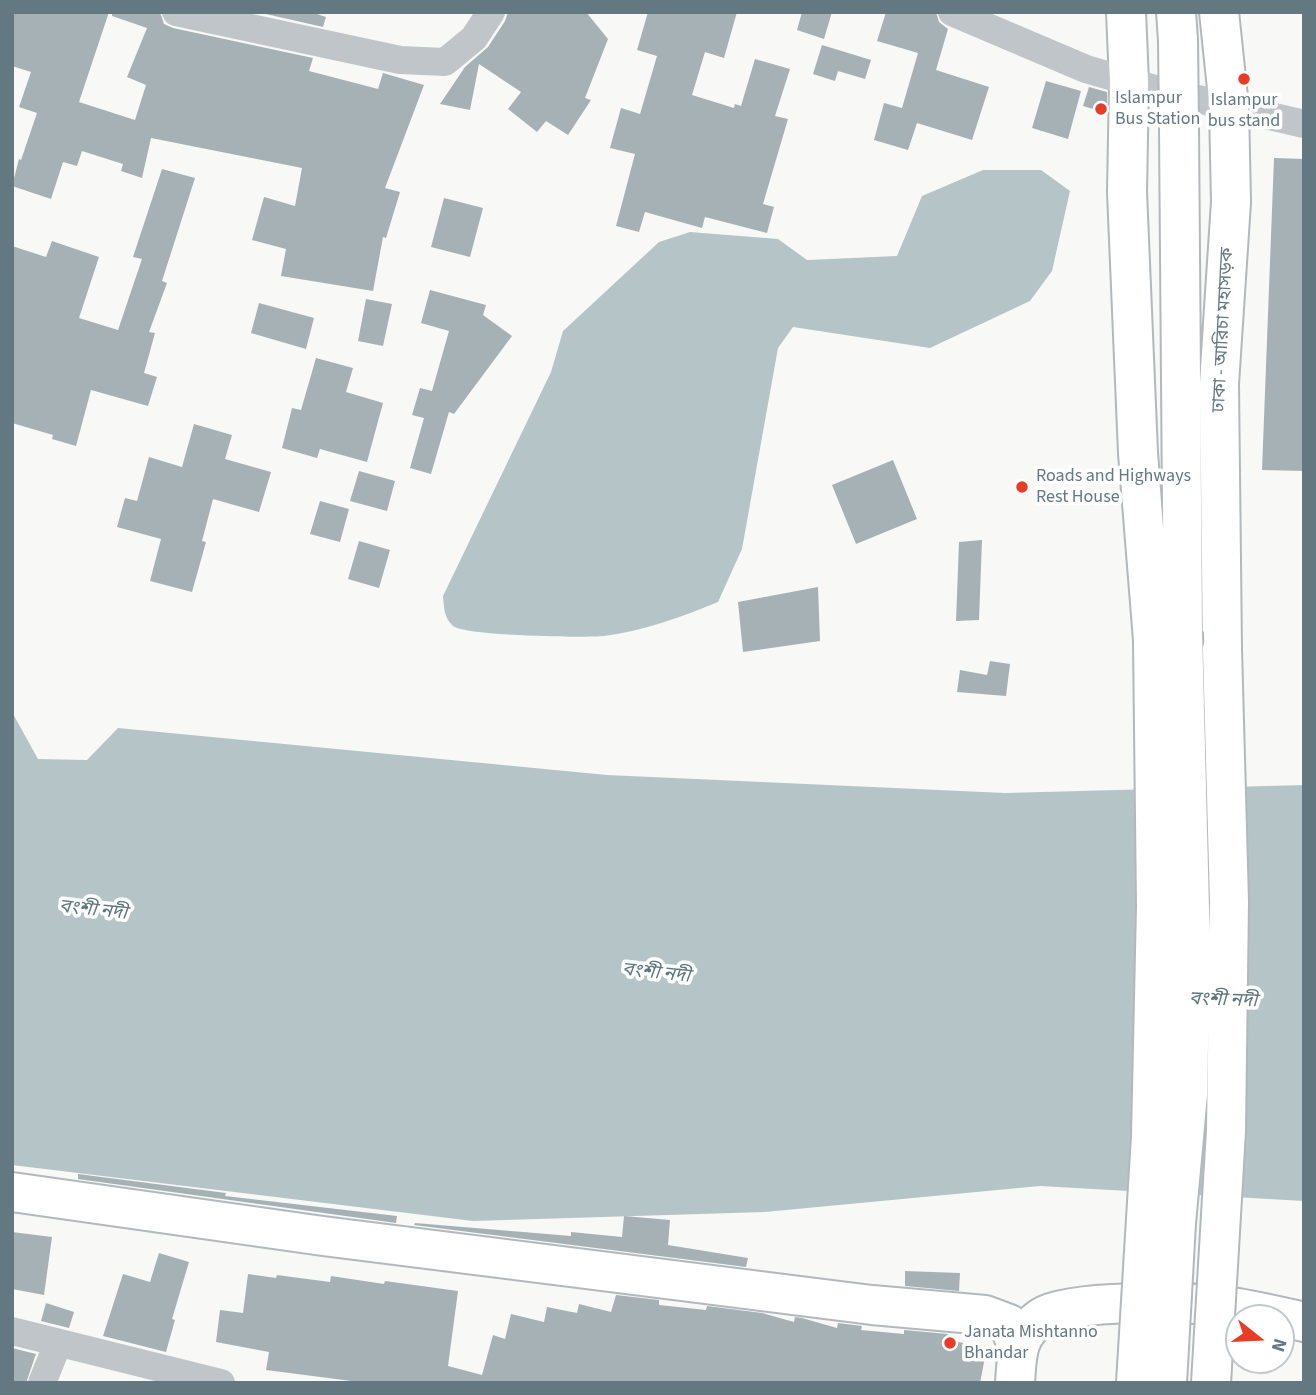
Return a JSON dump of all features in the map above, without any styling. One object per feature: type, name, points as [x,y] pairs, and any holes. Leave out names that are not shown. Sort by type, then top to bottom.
[{"type":"main road","points":[[1126,12],[1129,82],[1128,220],[1138,453],[1168,636],[1191,949],[1188,1094],[1176,1223],[1167,1383]]},
{"type":"main road","name":"ঢাকা - আরিচা মহাসড়ক","points":[[1211,1383],[1226,1132],[1229,902],[1222,649],[1219,383],[1231,202],[1230,107],[1219,12]]},
{"type":"main road","points":[[1136,1383],[1151,1110],[1156,906],[1168,636],[1179,128],[1177,26]]},
{"type":"main road","points":[[12,1192],[323,1236],[872,1305],[985,1315],[1009,1324],[1016,1364]]},
{"type":"main road","points":[[1016,1364],[1029,1329],[1044,1315],[1077,1306],[1149,1303],[1224,1306],[1304,1322]]},
{"type":"street","points":[[176,12],[400,60],[445,62],[474,38],[491,12]]},
{"type":"street","points":[[952,12],[1086,69],[1304,124]]},
{"type":"street","points":[[12,1331],[221,1383]]},
{"type":"street","points":[[41,1383],[58,1343]]},
{"type":"water","points":[[983,170],[1041,170],[1070,191],[1052,271],[1030,301],[930,348],[793,327],[778,348],[742,549],[718,602],[662,623],[604,636],[501,634],[462,629],[450,623],[443,596],[551,372],[563,331],[659,242],[690,232],[778,239],[807,260],[897,256],[922,196]]},
{"type":"water","name":"বংশী নদী","points":[[12,712],[38,759],[87,760],[118,728],[607,775],[1005,793],[1304,785],[1304,1201],[1040,1186],[765,1212],[473,1221],[12,1165]]},
{"type":"building","points":[[12,12],[109,12],[79,102],[135,120],[146,85],[127,77],[147,28],[112,16],[112,12],[160,12],[164,24],[173,28],[313,58],[309,71],[378,89],[383,73],[424,85],[385,188],[400,192],[386,238],[383,237],[373,291],[281,276],[286,249],[252,240],[264,197],[295,206],[302,168],[151,138],[142,178],[121,171],[123,164],[82,151],[77,166],[63,162],[51,199],[12,186],[19,159],[21,160],[37,113],[19,107],[31,72],[12,66]]},
{"type":"building","points":[[257,12],[311,12],[326,17],[323,27]]},
{"type":"building","points":[[508,12],[586,12],[608,39],[585,98],[591,100],[568,135],[546,121],[537,132],[508,109],[521,92],[479,64],[470,110],[440,104],[465,67],[488,47]]},
{"type":"building","points":[[648,12],[737,12],[724,58],[705,52],[692,95],[734,108],[735,104],[741,106],[755,59],[790,69],[775,116],[788,119],[763,204],[774,207],[767,233],[705,217],[702,228],[645,212],[639,232],[616,226],[635,154],[610,148],[621,108],[640,114],[657,56],[637,50]]},
{"type":"building","points":[[802,12],[832,12],[824,39],[797,30]]},
{"type":"building","points":[[886,12],[936,12],[939,22],[948,29],[936,70],[989,87],[972,140],[917,123],[908,150],[874,140],[884,103],[902,108],[918,53],[877,41]]},
{"type":"building","points":[[822,45],[871,60],[865,79],[838,71],[835,81],[813,74]]},
{"type":"building","points":[[1046,81],[1081,91],[1068,139],[1032,128]]},
{"type":"building","points":[[1089,87],[1107,92],[1107,113],[1083,106]]},
{"type":"building","points":[[1274,158],[1304,159],[1304,471],[1262,470]]},
{"type":"building","points":[[162,169],[195,178],[162,281],[167,283],[149,332],[155,333],[144,373],[157,377],[148,406],[91,390],[76,446],[52,439],[53,435],[12,423],[12,246],[46,257],[52,241],[99,257],[79,318],[118,330],[142,259],[133,257]]},
{"type":"building","points":[[444,198],[483,208],[470,257],[431,247]]},
{"type":"building","points":[[430,290],[486,305],[483,315],[512,336],[454,414],[449,412],[431,474],[410,468],[424,418],[412,415],[420,388],[432,391],[449,331],[421,323]]},
{"type":"building","points":[[366,299],[392,304],[383,346],[358,341]]},
{"type":"building","points":[[259,303],[314,318],[306,349],[251,333]]},
{"type":"building","points":[[316,358],[353,368],[346,392],[383,403],[367,462],[320,449],[317,458],[282,448],[292,408],[301,410]]},
{"type":"building","points":[[194,424],[232,435],[225,459],[271,472],[259,512],[213,499],[202,541],[206,542],[192,592],[150,581],[161,539],[117,527],[125,498],[137,501],[149,457],[182,467]]},
{"type":"building","points":[[893,460],[917,519],[856,544],[832,485]]},
{"type":"building","points":[[359,471],[395,481],[387,511],[350,501]]},
{"type":"building","points":[[320,501],[349,509],[340,542],[310,534]]},
{"type":"building","points":[[982,540],[979,620],[956,621],[959,542]]},
{"type":"building","points":[[359,541],[390,550],[379,588],[348,579]]},
{"type":"building","points":[[818,587],[820,641],[743,652],[738,602]]},
{"type":"building","points":[[990,661],[1010,664],[1006,696],[957,692],[960,670],[987,675]]},
{"type":"building","points":[[78,1174],[226,1193],[225,1196],[397,1216],[396,1223],[78,1179]]},
{"type":"building","points":[[624,1216],[670,1220],[668,1245],[748,1258],[746,1267],[414,1225],[622,1237]]},
{"type":"building","points":[[12,1232],[52,1237],[44,1295],[12,1289]]},
{"type":"building","points":[[159,1253],[189,1262],[172,1319],[175,1320],[166,1352],[103,1336],[123,1274],[150,1282]]},
{"type":"building","points":[[905,1271],[960,1273],[959,1291],[905,1286]]},
{"type":"building","points":[[248,1274],[330,1282],[331,1276],[458,1291],[448,1366],[482,1375],[493,1335],[505,1339],[511,1314],[544,1322],[547,1307],[577,1313],[579,1304],[611,1312],[616,1295],[659,1300],[659,1305],[706,1310],[707,1306],[762,1313],[794,1322],[795,1317],[802,1318],[837,1328],[838,1323],[862,1326],[861,1330],[948,1334],[947,1340],[987,1347],[980,1383],[367,1383],[266,1370],[269,1352],[216,1342],[220,1310],[243,1313]]},
{"type":"building","points":[[46,1303],[74,1312],[69,1328],[41,1321]]},
{"type":"building","points":[[12,1348],[36,1354],[26,1383],[12,1383]]},
{"type":"place","name":"Islampur bus stand","points":[[1244,79]]},
{"type":"place","name":"Islampur Bus Station","points":[[1101,109]]},
{"type":"place","name":"Roads and Highways Rest House","points":[[1022,487]]},
{"type":"place","name":"Janata Mishtanno Bhandar","points":[[950,1343]]}]
